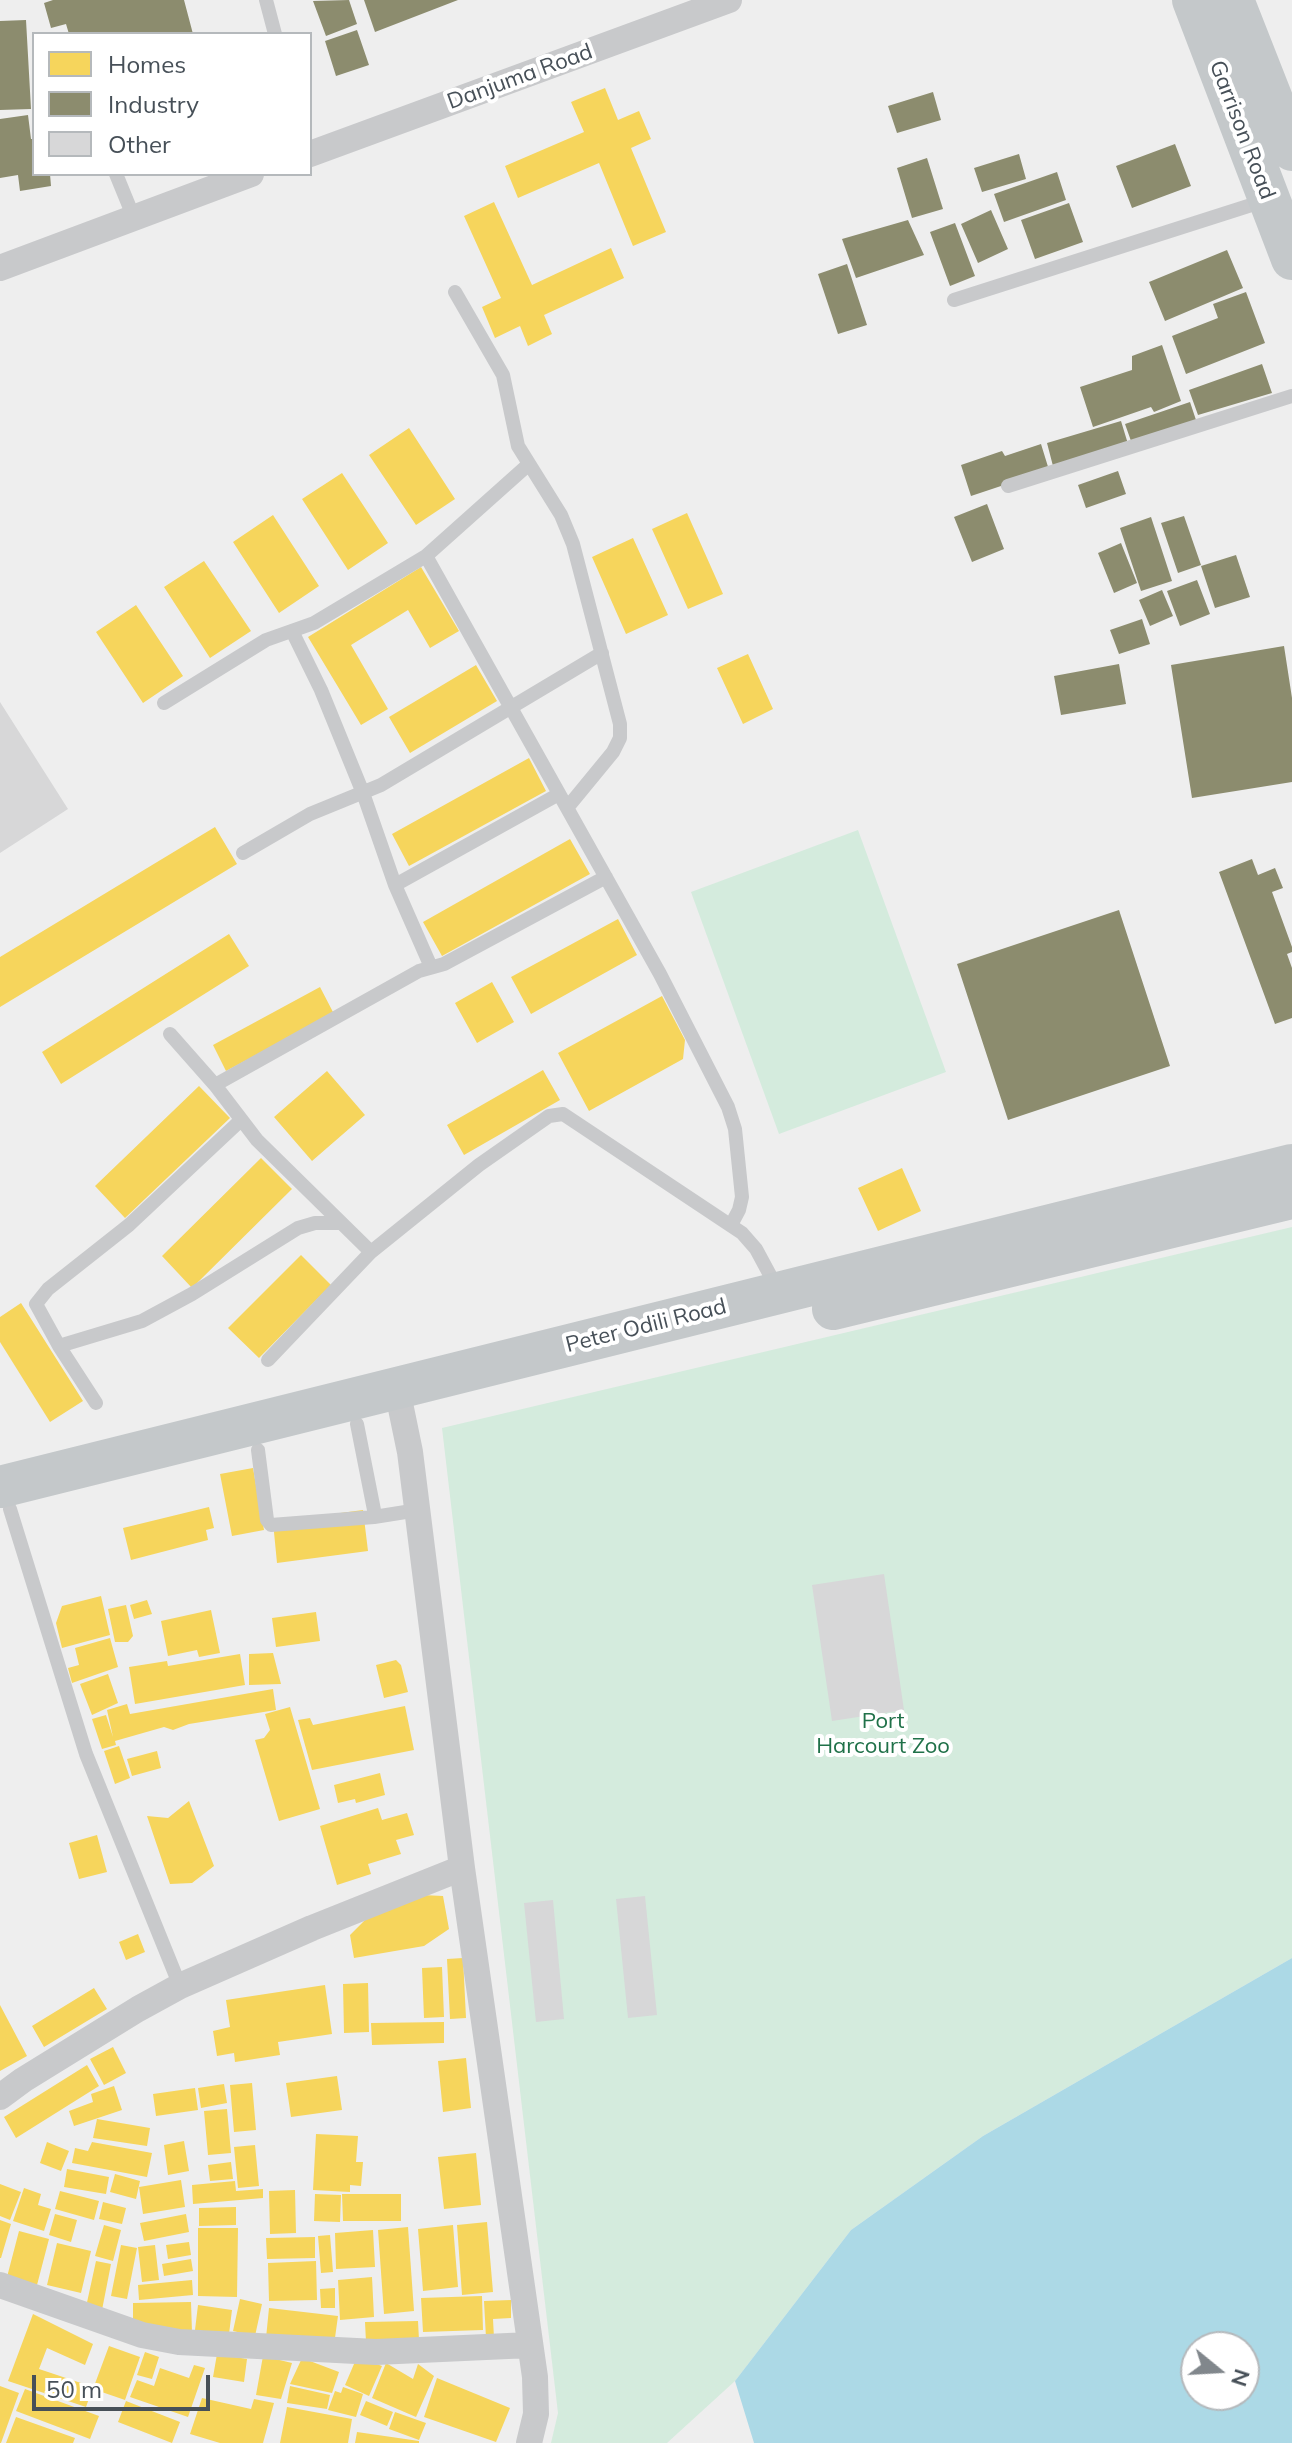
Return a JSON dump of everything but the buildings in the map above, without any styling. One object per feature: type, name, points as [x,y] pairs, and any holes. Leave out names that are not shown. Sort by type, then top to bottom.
[{"type":"main road","name":"Garrison Road","points":[[1193,0],[1292,259]]},
{"type":"main road","name":"Garrison Road","points":[[1233,0],[1292,150]]},
{"type":"main road","name":"Peter Odili Road","points":[[3,1502],[258,1450],[357,1424],[399,1401],[779,1292],[1292,1165]]},
{"type":"main road","name":"Peter Odili Road","points":[[3,1502],[399,1401],[1292,1198]]},
{"type":"street","name":"Danjuma Road","points":[[312,153],[675,14],[729,0]]},
{"type":"street","points":[[0,268],[246,176]]},
{"type":"street","points":[[399,1401],[410,1452],[462,1868],[535,2377],[536,2414],[529,2443]]},
{"type":"street","points":[[0,2097],[138,2009],[180,1986],[312,1928],[462,1868]]},
{"type":"street","points":[[0,2285],[142,2335],[179,2342],[376,2352],[530,2345]]},
{"type":"lane","points":[[266,0],[274,32]]},
{"type":"lane","points":[[117,176],[134,218]]},
{"type":"lane","points":[[954,300],[1268,200]]},
{"type":"lane","points":[[395,885],[563,801],[613,752],[620,738],[620,724],[573,544],[561,515],[518,446],[503,375],[455,292]]},
{"type":"lane","points":[[1008,486],[1292,396]]},
{"type":"lane","points":[[164,703],[266,640],[314,623],[426,556],[529,464]]},
{"type":"lane","points":[[426,556],[667,987],[728,1107],[735,1129],[742,1197],[731,1225]]},
{"type":"lane","points":[[292,631],[321,690],[363,793],[395,885],[431,967]]},
{"type":"lane","points":[[243,853],[310,814],[381,785],[602,653]]},
{"type":"lane","points":[[215,1085],[357,1004],[431,967],[444,964],[606,877]]},
{"type":"lane","points":[[170,1034],[215,1085],[257,1140],[371,1252]]},
{"type":"lane","points":[[268,1360],[371,1252],[479,1165],[549,1116],[563,1114],[742,1233],[756,1249],[779,1292]]},
{"type":"lane","points":[[96,1403],[36,1304],[129,1225],[241,1120]]},
{"type":"lane","points":[[59,1346],[142,1321],[192,1294],[298,1228],[315,1223],[339,1223]]},
{"type":"lane","points":[[357,1424],[375,1515]]},
{"type":"lane","points":[[258,1450],[267,1520],[271,1525],[374,1517],[418,1510]]},
{"type":"lane","points":[[3,1502],[86,1754],[180,1986]]},
{"type":"green space","points":[[858,830],[946,1072],[779,1134],[691,892]]},
{"type":"green space","name":"Port Harcourt Zoo","points":[[1292,1227],[1292,1958],[983,2136],[851,2230],[735,2381],[667,2443],[551,2443],[558,2413],[442,1428]]},
{"type":"water","points":[[1292,1958],[1292,2443],[754,2443],[735,2381],[851,2230],[983,2136]]}]
